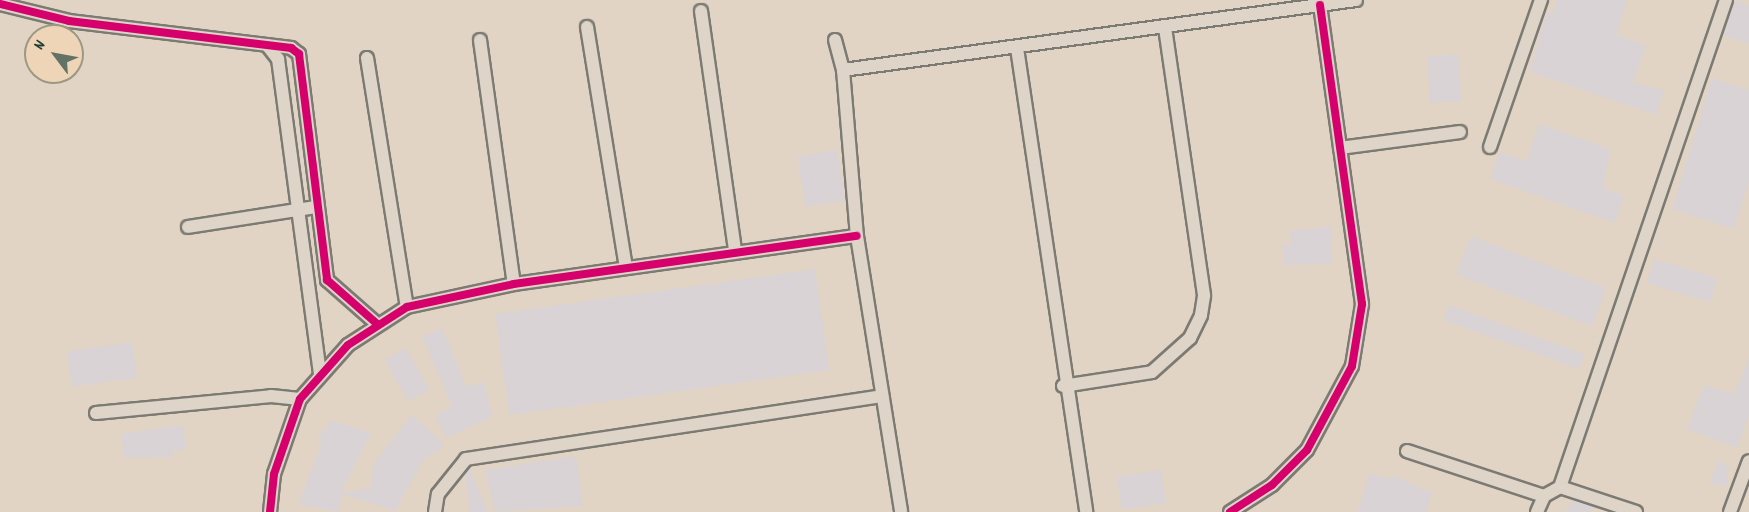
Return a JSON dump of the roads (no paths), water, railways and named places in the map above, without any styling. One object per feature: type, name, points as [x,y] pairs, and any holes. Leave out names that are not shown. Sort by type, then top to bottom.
[{"type":"street","points":[[843,70],[1356,0]]},
{"type":"street","points":[[1490,147],[1541,0]]},
{"type":"street","points":[[1537,512],[1544,496],[1560,487],[1726,0]]},
{"type":"street","points":[[0,4],[69,21],[267,45],[299,54],[316,207],[327,280],[377,324]]},
{"type":"street","points":[[1230,512],[1272,485],[1307,450],[1352,366],[1362,304],[1320,6]]},
{"type":"street","points":[[700,11],[735,251]]},
{"type":"street","points":[[587,27],[627,267]]},
{"type":"street","points":[[1063,386],[1152,372],[1190,339],[1201,315],[1204,295],[1165,27]]},
{"type":"street","points":[[480,40],[514,284]]},
{"type":"street","points":[[835,40],[843,70],[858,236],[901,512]]},
{"type":"street","points":[[267,45],[278,59],[320,373]]},
{"type":"street","points":[[1017,48],[1063,386],[1086,512]]},
{"type":"street","points":[[367,58],[407,307]]},
{"type":"street","points":[[284,110],[304,107]]},
{"type":"street","points":[[1340,148],[1460,132]]},
{"type":"street","points":[[188,227],[316,207]]},
{"type":"street","points":[[270,512],[274,474],[300,399],[320,373],[377,324],[407,307],[514,284],[735,251],[858,236]]},
{"type":"street","points":[[96,413],[271,396],[300,399]]},
{"type":"street","points":[[435,512],[438,494],[466,459],[882,396]]},
{"type":"street","points":[[1407,451],[1544,496]]},
{"type":"street","points":[[1730,512],[1743,495],[1749,460]]},
{"type":"street","points":[[1560,487],[1636,512]]}]
